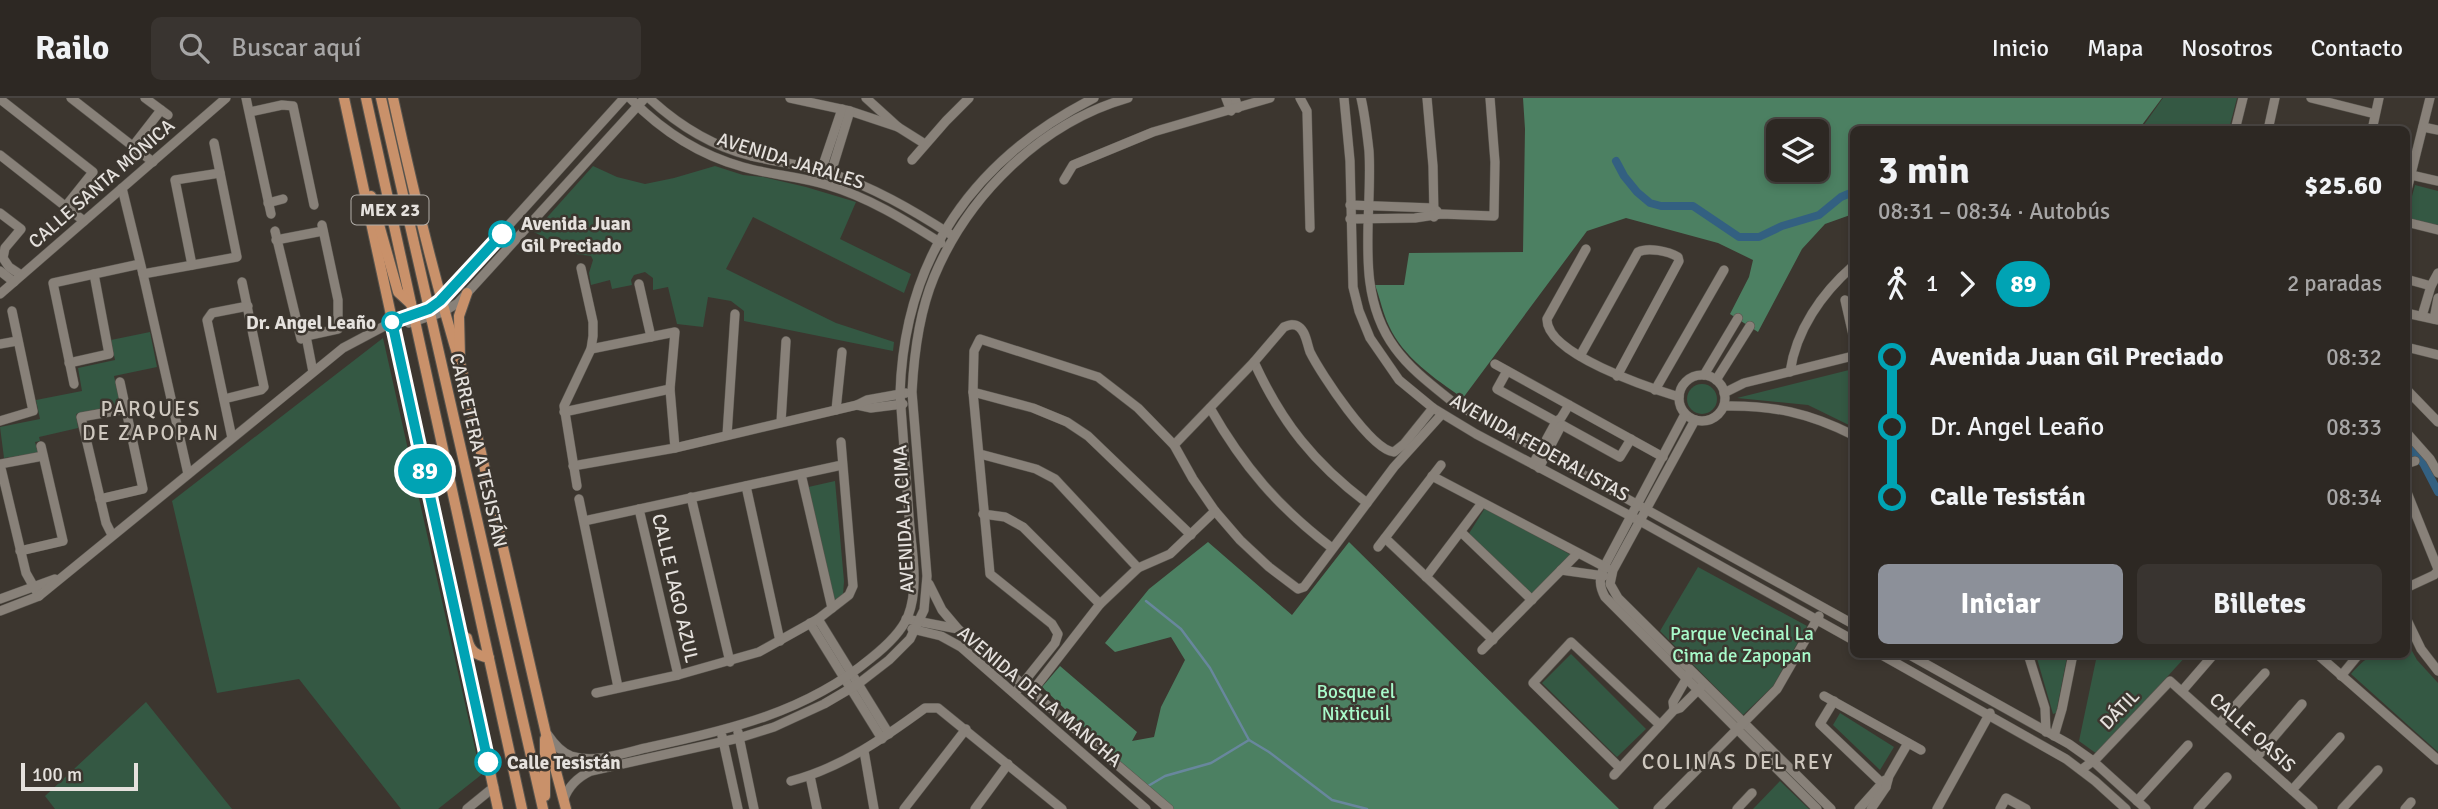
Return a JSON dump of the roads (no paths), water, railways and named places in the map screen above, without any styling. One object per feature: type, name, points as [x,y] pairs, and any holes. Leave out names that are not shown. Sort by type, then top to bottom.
[{"type":"main road","points":[[344,98],[390,325],[498,809]]},
{"type":"main road","name":"CARRETERA A TESISTÁN","points":[[366,98],[522,809]]},
{"type":"main road","name":"CARRETERA A TESISTÁN","points":[[382,98],[544,809]]},
{"type":"main road","points":[[393,98],[442,306],[461,366],[565,804]]},
{"type":"main road","points":[[360,171],[373,201],[398,292],[411,304]]},
{"type":"main road","points":[[461,366],[459,316],[467,293]]},
{"type":"main road","points":[[438,531],[445,545],[469,648],[476,655],[489,658]]},
{"type":"main road","points":[[544,809],[544,745],[547,734]]},
{"type":"street","points":[[71,98],[153,162]]},
{"type":"street","points":[[133,146],[164,113],[145,98]]},
{"type":"street","points":[[246,98],[254,111]]},
{"type":"street","points":[[255,98],[254,111],[271,214]]},
{"type":"street","points":[[0,611],[63,576],[343,348],[390,325],[414,319],[442,306],[624,98]]},
{"type":"street","name":"AVENIDA JARALES","points":[[630,98],[659,125],[705,153],[743,167],[827,185],[881,207],[948,248]]},
{"type":"street","points":[[442,306],[452,307],[467,293],[647,98]]},
{"type":"street","name":"AVENIDA JARALES","points":[[647,98],[680,124],[720,146],[826,172],[888,197],[954,237]]},
{"type":"street","points":[[790,98],[846,110],[898,127]]},
{"type":"street","points":[[866,98],[898,127],[925,144]]},
{"type":"street","name":"AVENIDA LA CIMA","points":[[904,623],[912,598],[914,575],[900,374],[908,318],[923,274],[945,231],[973,191],[1006,156],[1042,128],[1094,98]]},
{"type":"street","name":"AVENIDA LA CIMA","points":[[918,626],[926,595],[927,576],[912,397],[914,355],[933,279],[954,237],[981,198],[1029,150],[1096,109],[1128,98]]},
{"type":"street","points":[[1226,98],[1235,109]]},
{"type":"street","points":[[1235,98],[1235,109]]},
{"type":"street","points":[[1064,180],[1073,165],[1153,132],[1270,98]]},
{"type":"street","points":[[1300,98],[1307,111],[1310,228]]},
{"type":"street","name":"AVENIDA FEDERALISTAS","points":[[1344,98],[1348,126],[1353,287],[1370,338],[1399,380],[1437,411],[1850,638]]},
{"type":"street","name":"AVENIDA FEDERALISTAS","points":[[1361,98],[1369,152],[1371,291],[1383,328],[1395,348],[1429,383],[1454,402],[1850,622]]},
{"type":"street","points":[[1427,98],[1436,213]]},
{"type":"street","points":[[1350,205],[1494,216],[1490,98]]},
{"type":"street","points":[[2236,126],[2243,98]]},
{"type":"street","points":[[2269,126],[2275,98]]},
{"type":"street","points":[[2311,98],[2375,114]]},
{"type":"street","points":[[2373,126],[2379,98]]},
{"type":"street","points":[[2410,179],[2430,98]]},
{"type":"street","points":[[0,99],[93,172],[65,207]]},
{"type":"street","name":"CALLE SANTA MÓNICA","points":[[0,294],[222,99]]},
{"type":"street","points":[[912,160],[965,99]]},
{"type":"street","points":[[254,111],[282,105],[293,106],[314,205]]},
{"type":"street","points":[[827,185],[826,172],[846,110]]},
{"type":"street","points":[[2423,127],[2438,130]]},
{"type":"street","points":[[74,384],[52,283],[94,274],[192,265],[237,257],[214,143]]},
{"type":"street","points":[[0,155],[83,221]]},
{"type":"street","points":[[817,182],[826,172]]},
{"type":"street","points":[[192,265],[175,180],[220,173]]},
{"type":"street","points":[[2411,175],[2438,181]]},
{"type":"street","points":[[122,188],[188,474]]},
{"type":"street","points":[[300,195],[312,192]]},
{"type":"street","points":[[268,202],[283,199]]},
{"type":"street","points":[[1386,219],[1387,206]]},
{"type":"street","points":[[0,213],[21,229],[5,248],[3,258],[18,279]]},
{"type":"street","points":[[1350,219],[1386,219],[1436,213]]},
{"type":"street","points":[[514,221],[524,229]]},
{"type":"street","points":[[2410,223],[2438,230]]},
{"type":"street","points":[[322,228],[338,300],[338,329],[306,337],[301,338],[276,236],[322,228]]},
{"type":"street","points":[[1586,248],[1548,319],[1547,326],[1551,334],[1580,356],[1617,376],[1679,397]]},
{"type":"street","points":[[1580,356],[1638,252],[1647,249],[1674,254],[1679,261],[1617,376]]},
{"type":"street","points":[[577,486],[564,406],[591,349],[593,322],[581,268]]},
{"type":"street","points":[[1790,372],[1805,325],[1822,298],[1850,269]]},
{"type":"street","points":[[1655,390],[1724,270]]},
{"type":"street","points":[[0,271],[18,279]]},
{"type":"street","points":[[69,363],[109,354],[94,274]]},
{"type":"street","points":[[2410,279],[2436,279],[2422,316]]},
{"type":"street","points":[[224,399],[264,387],[242,282]]},
{"type":"street","points":[[639,284],[651,337]]},
{"type":"street","points":[[2410,314],[2436,320],[2438,298]]},
{"type":"street","points":[[1845,300],[1850,322]]},
{"type":"street","points":[[232,438],[207,317],[212,313],[248,306]]},
{"type":"street","points":[[0,421],[33,411],[12,311]]},
{"type":"street","points":[[727,435],[734,314]]},
{"type":"street","points":[[1704,375],[1738,318]]},
{"type":"street","points":[[1174,445],[1284,327],[1294,324],[1303,330],[1310,351],[1327,382],[1348,411],[1384,449],[1394,452],[1424,428]]},
{"type":"street","points":[[1716,380],[1750,326]]},
{"type":"street","points":[[591,349],[676,332],[670,389],[675,448]]},
{"type":"street","points":[[306,337],[313,372]]},
{"type":"street","points":[[1015,693],[1055,643],[1058,634],[1052,624],[990,574],[983,514],[981,454],[973,392],[974,351],[980,340],[1098,377],[1138,408],[1174,445],[1215,511],[1240,540],[1295,589],[1304,587],[1437,411]]},
{"type":"street","points":[[0,344],[18,341]]},
{"type":"street","points":[[781,422],[786,341]]},
{"type":"street","points":[[2410,348],[2438,355]]},
{"type":"street","points":[[836,410],[842,352]]},
{"type":"street","points":[[1724,393],[1744,383],[1850,357]]},
{"type":"street","points":[[1254,362],[1269,396],[1289,427],[1329,472],[1367,503]]},
{"type":"street","points":[[1495,364],[1663,457]]},
{"type":"street","points":[[1507,371],[1497,389],[1620,457],[1631,439]]},
{"type":"street","points":[[1704,375],[1716,380],[1724,393],[1724,406],[1719,414],[1704,421],[1695,420],[1685,414],[1679,397],[1686,381],[1704,375]]},
{"type":"street","points":[[100,499],[143,489],[120,382]]},
{"type":"street","points":[[564,412],[670,389]]},
{"type":"street","points":[[973,392],[1033,408],[1067,422],[1088,436],[1191,536]]},
{"type":"street","points":[[2410,393],[2438,422]]},
{"type":"street","points":[[573,466],[675,448],[857,405],[867,400],[900,394],[912,397]]},
{"type":"street","points":[[857,405],[871,408],[901,404],[912,397]]},
{"type":"street","points":[[1536,466],[1569,405]]},
{"type":"street","points":[[1724,406],[1760,406],[1796,412],[1850,434]]},
{"type":"street","points":[[1210,408],[1258,481],[1302,525],[1332,548]]},
{"type":"street","points":[[112,535],[106,523],[81,417],[126,409]]},
{"type":"street","points":[[1643,507],[1663,457],[1685,414]]},
{"type":"street","points":[[1695,420],[1636,519],[1607,572],[1601,589],[1605,597],[1831,809]]},
{"type":"street","points":[[2410,436],[2430,458],[2438,472]]},
{"type":"street","points":[[596,693],[730,662],[780,641],[814,621],[849,595],[853,586],[841,442]]},
{"type":"street","points":[[20,551],[63,541],[42,451],[0,464],[20,551],[26,573],[36,592]]},
{"type":"street","points":[[981,454],[1036,469],[1055,480],[1138,568]]},
{"type":"street","points":[[584,521],[842,465]]},
{"type":"street","points":[[1378,547],[1441,465]]},
{"type":"street","points":[[801,474],[832,608]]},
{"type":"street","points":[[1432,476],[1607,572]]},
{"type":"street","points":[[746,485],[780,641]]},
{"type":"street","points":[[691,497],[730,662]]},
{"type":"street","points":[[579,499],[618,687]]},
{"type":"street","points":[[2410,500],[2438,568],[2434,575],[2410,586]]},
{"type":"street","points":[[1426,577],[1482,503]]},
{"type":"street","name":"CALLE LAGO AZUL","points":[[639,509],[678,676]]},
{"type":"street","points":[[1024,701],[1100,604],[1138,568],[1162,560],[1215,511]]},
{"type":"street","points":[[983,514],[1005,517],[1023,527],[1100,604]]},
{"type":"street","points":[[1461,532],[1532,600]]},
{"type":"street","points":[[1385,538],[1493,640]]},
{"type":"street","points":[[1482,650],[1577,554]]},
{"type":"street","points":[[1561,570],[1607,572]]},
{"type":"street","name":"AVENIDA DE LA MANCHA","points":[[927,576],[934,598],[958,629],[1169,809]]},
{"type":"street","points":[[0,599],[36,592]]},
{"type":"street","points":[[1658,809],[1777,689],[1824,607]]},
{"type":"street","points":[[814,621],[886,737]]},
{"type":"street","points":[[565,804],[567,790],[582,775],[722,736],[737,727],[801,703],[848,676],[877,653],[904,623]]},
{"type":"street","name":"AVENIDA DE LA MANCHA","points":[[904,623],[958,629]]},
{"type":"street","points":[[547,734],[559,749],[570,755],[592,758],[722,736],[739,738],[801,715],[854,687],[896,653],[918,626]]},
{"type":"street","name":"AVENIDA DE LA MANCHA","points":[[918,626],[952,641],[1146,809]]},
{"type":"street","points":[[2410,626],[2421,649],[2435,668]]},
{"type":"street","points":[[1058,634],[1077,633]]},
{"type":"street","points":[[1660,725],[1571,642],[1533,683],[1617,771],[1660,725],[1674,710],[1680,708],[1700,687]]},
{"type":"street","points":[[2435,668],[2438,657]]},
{"type":"street","points":[[1887,658],[2066,759],[2126,809]]},
{"type":"street","points":[[1915,658],[2050,734],[2092,761],[2146,809]]},
{"type":"street","points":[[2029,658],[2050,734]]},
{"type":"street","points":[[2050,734],[2062,709],[2072,658]]},
{"type":"street","points":[[2182,691],[2211,658]]},
{"type":"street","points":[[2321,658],[2438,760]]},
{"type":"street","points":[[2341,676],[2356,658]]},
{"type":"street","points":[[1038,665],[1047,673]]},
{"type":"street","points":[[2219,724],[2265,673]]},
{"type":"street","points":[[1674,710],[1673,702],[1688,675]]},
{"type":"street","name":"CALLE OASIS","points":[[2170,681],[2313,809]]},
{"type":"street","name":"DÁTIL","points":[[2081,770],[2170,681]]},
{"type":"street","points":[[1824,696],[1922,750]]},
{"type":"street","points":[[1834,701],[1821,724],[1886,782]]},
{"type":"street","points":[[1937,809],[1995,703]]},
{"type":"street","points":[[2256,758],[2302,704]]},
{"type":"street","points":[[791,781],[810,776],[864,751],[925,708],[932,706],[966,729],[1062,809]]},
{"type":"street","points":[[1740,726],[1817,809]]},
{"type":"street","points":[[737,727],[754,809]]},
{"type":"street","points":[[904,809],[966,729]]},
{"type":"street","points":[[722,736],[738,809]]},
{"type":"street","points":[[2292,790],[2340,737]]},
{"type":"street","points":[[1871,809],[1908,743]]},
{"type":"street","points":[[2137,801],[2188,745]]},
{"type":"street","points":[[864,751],[874,809]]},
{"type":"street","points":[[613,755],[616,766]]},
{"type":"street","points":[[975,809],[1008,764]]},
{"type":"street","points":[[2342,809],[2378,769]]},
{"type":"street","points":[[810,776],[817,809]]},
{"type":"street","points":[[2198,809],[2227,777]]},
{"type":"street","points":[[1859,809],[1886,782]]},
{"type":"street","points":[[467,809],[494,787]]},
{"type":"street","points":[[1738,809],[1752,793]]},
{"type":"street","points":[[2000,809],[2006,799],[2026,809]]},
{"type":"street","points":[[1044,809],[1051,800]]},
{"type":"waterway","points":[[1616,161],[1624,176],[1650,203],[1661,206],[1693,206],[1739,237],[1759,237],[1782,226],[1819,215],[1850,193]]},
{"type":"waterway","points":[[2410,448],[2423,463],[2438,492]]},
{"type":"waterway","points":[[1146,601],[1181,629],[1210,668],[1249,740],[1332,800],[1367,809]]},
{"type":"waterway","points":[[1148,786],[1165,776],[1211,763],[1249,740]]},
{"type":"place","name":"Avenida Juan Gil Preciado","points":[[502,234]]},
{"type":"place","name":"Dr. Angel Leaño","points":[[392,322]]},
{"type":"place","name":"Calle Tesistán","points":[[488,762]]},
{"type":"district","name":"PARQUES DE ZAPOPAN","points":[[151,421]]},
{"type":"district","name":"COLINAS DEL REY","points":[[1738,762]]},
{"type":"park label","name":"Parque Vecinal La Cima de Zapopan","points":[[1742,644]]},
{"type":"park label","name":"Bosque el Nixticuil","points":[[1356,702]]}]
